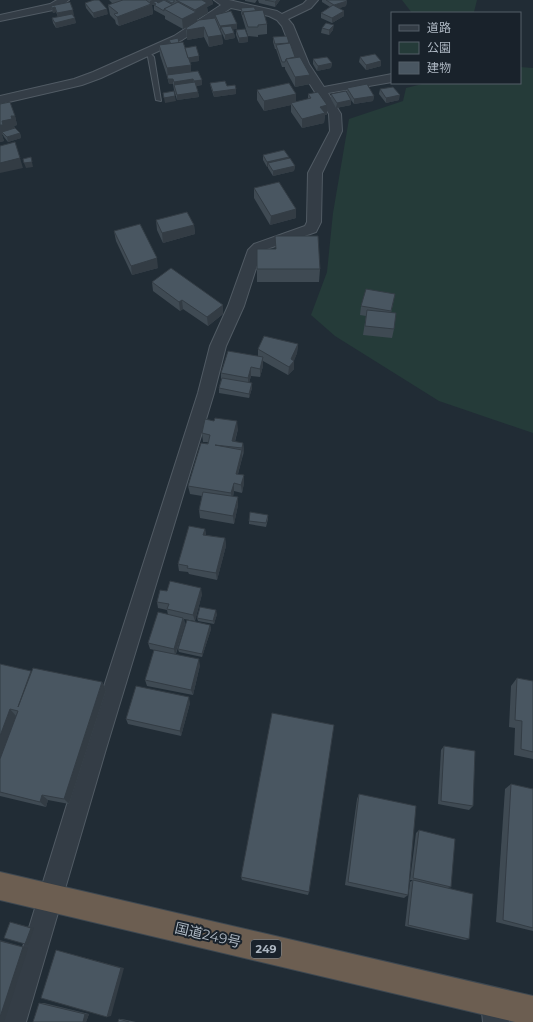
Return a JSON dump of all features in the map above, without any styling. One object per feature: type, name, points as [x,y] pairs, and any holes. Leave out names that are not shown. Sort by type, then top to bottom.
[{"type":"highway","name":"国道249号","points":[[0,886],[494,1012],[533,1011]]},
{"type":"street","points":[[0,18],[54,7],[64,2],[64,0]]},
{"type":"street","points":[[282,18],[307,6],[313,0]]},
{"type":"street","points":[[0,100],[78,82],[97,75],[178,38],[222,10],[224,2],[263,10],[282,18],[287,25],[303,64],[335,114],[336,131],[315,173],[314,222],[311,229],[259,247],[253,254],[236,306],[218,346],[204,400],[95,749],[13,1022]]},
{"type":"street","points":[[320,91],[391,78]]},
{"type":"lane","points":[[147,52],[151,57],[159,100]]},
{"type":"green space","points":[[402,0],[477,0],[474,12],[411,12]]},
{"type":"green space","points":[[521,67],[533,68],[533,433],[439,401],[335,336],[311,315],[327,272],[333,213],[349,119],[403,101],[406,88],[422,84],[521,84]]},
{"type":"building","points":[[99,0],[107,9],[93,13],[85,3]]},
{"type":"building","points":[[123,0],[146,0],[151,4],[117,17],[114,14],[118,13],[108,5]]},
{"type":"building","points":[[164,0],[173,5],[164,9],[164,11],[153,3],[156,1],[158,3]]},
{"type":"building","points":[[166,0],[174,0],[174,2],[172,3]]},
{"type":"building","points":[[176,0],[202,0],[207,3],[195,10]]},
{"type":"building","points":[[265,0],[277,0],[275,2]]},
{"type":"building","points":[[326,0],[346,0],[347,1],[334,5]]},
{"type":"building","points":[[70,2],[73,10],[57,13],[55,7],[52,8],[51,6]]},
{"type":"building","points":[[178,2],[196,12],[182,19],[164,9]]},
{"type":"building","points":[[333,5],[344,11],[332,18],[321,13]]},
{"type":"building","points":[[254,7],[256,11],[243,12],[243,15],[241,8]]},
{"type":"building","points":[[263,10],[267,24],[258,25],[258,27],[248,27],[243,12]]},
{"type":"building","points":[[231,11],[237,24],[220,26],[215,15]]},
{"type":"building","points":[[72,14],[75,18],[55,23],[52,18]]},
{"type":"building","points":[[215,18],[222,35],[208,37],[204,27],[187,30],[186,28],[199,20]]},
{"type":"building","points":[[326,23],[334,25],[329,30],[322,28]]},
{"type":"building","points":[[231,26],[234,33],[225,35],[221,27]]},
{"type":"building","points":[[245,29],[248,37],[239,38],[236,30]]},
{"type":"building","points":[[287,36],[289,43],[275,44],[273,37]]},
{"type":"building","points":[[178,38],[179,43],[171,44],[169,40]]},
{"type":"building","points":[[183,42],[191,65],[167,68],[159,45]]},
{"type":"building","points":[[290,43],[295,57],[286,59],[285,62],[282,62],[276,45]]},
{"type":"building","points":[[196,46],[199,56],[188,58],[185,48]]},
{"type":"building","points":[[375,54],[381,61],[366,65],[360,57]]},
{"type":"building","points":[[300,57],[310,75],[295,77],[286,59]]},
{"type":"building","points":[[327,57],[332,63],[318,66],[313,59]]},
{"type":"building","points":[[198,71],[202,80],[194,81],[193,79],[174,82],[173,79],[168,79],[167,75]]},
{"type":"building","points":[[225,81],[227,86],[235,85],[236,89],[213,92],[210,83]]},
{"type":"building","points":[[195,82],[198,92],[177,95],[174,85]]},
{"type":"building","points":[[289,83],[296,94],[264,101],[257,90]]},
{"type":"building","points":[[367,84],[374,96],[354,99],[347,88]]},
{"type":"building","points":[[393,87],[400,95],[386,98],[380,89]]},
{"type":"building","points":[[174,91],[175,96],[164,98],[163,93]]},
{"type":"building","points":[[346,91],[351,100],[337,103],[331,94]]},
{"type":"building","points":[[318,92],[327,105],[320,107],[325,113],[302,119],[291,103],[311,98],[308,94]]},
{"type":"building","points":[[10,102],[15,116],[11,116],[12,119],[2,121],[3,125],[0,125],[0,104]]},
{"type":"building","points":[[15,128],[20,133],[7,137],[2,132]]},
{"type":"building","points":[[15,142],[20,158],[0,163],[0,146]]},
{"type":"building","points":[[284,150],[289,157],[267,162],[263,155]]},
{"type":"building","points":[[31,157],[32,162],[24,163],[23,159]]},
{"type":"building","points":[[290,158],[295,166],[273,171],[268,163]]},
{"type":"building","points":[[279,182],[296,209],[271,216],[254,188]]},
{"type":"building","points":[[187,212],[194,225],[162,233],[156,220]]},
{"type":"building","points":[[140,224],[157,258],[131,266],[114,231]]},
{"type":"building","points":[[275,236],[318,236],[320,269],[257,269],[257,249],[276,249]]},
{"type":"building","points":[[171,268],[223,305],[207,317],[182,300],[179,302],[152,282]]},
{"type":"building","points":[[366,289],[395,294],[391,311],[361,306]]},
{"type":"building","points":[[367,310],[396,313],[394,329],[365,326]]},
{"type":"building","points":[[264,336],[298,344],[291,359],[294,361],[289,367],[258,349]]},
{"type":"building","points":[[228,351],[263,357],[260,369],[251,367],[248,378],[221,373]]},
{"type":"building","points":[[222,378],[252,383],[249,394],[219,388]]},
{"type":"building","points":[[215,418],[237,421],[232,441],[243,443],[242,448],[215,445],[242,450],[236,474],[244,475],[241,485],[234,483],[231,493],[188,486],[201,443],[208,444],[210,435],[202,433],[205,419],[214,421]]},
{"type":"building","points":[[203,492],[238,497],[233,516],[199,510]]},
{"type":"building","points":[[250,512],[268,515],[266,523],[249,521]]},
{"type":"building","points":[[189,526],[205,529],[203,535],[225,538],[216,573],[187,568],[188,566],[178,564]]},
{"type":"building","points":[[170,581],[201,588],[193,615],[167,609],[169,604],[157,602],[160,590],[167,591]]},
{"type":"building","points":[[200,607],[216,610],[213,621],[197,618]]},
{"type":"building","points":[[158,612],[183,618],[174,649],[148,643]]},
{"type":"building","points":[[187,620],[210,625],[202,654],[178,649]]},
{"type":"building","points":[[154,650],[199,659],[191,690],[145,680]]},
{"type":"building","points":[[0,664],[31,671],[18,707],[33,668],[102,682],[64,799],[42,795],[40,802],[0,792],[0,759],[18,711],[10,709],[0,736]]},
{"type":"building","points":[[517,678],[533,681],[533,752],[521,749],[522,721],[515,720]]},
{"type":"building","points":[[136,686],[189,697],[180,731],[126,719]]},
{"type":"building","points":[[272,713],[334,725],[309,892],[241,877]]},
{"type":"building","points":[[444,746],[475,751],[473,806],[441,801]]},
{"type":"building","points":[[511,784],[533,789],[533,928],[503,920]]},
{"type":"building","points":[[359,794],[416,806],[408,895],[348,882]]},
{"type":"building","points":[[419,830],[455,839],[451,887],[413,878]]},
{"type":"building","points":[[413,880],[473,894],[469,939],[408,925]]},
{"type":"building","points":[[10,922],[31,928],[25,944],[4,938]]},
{"type":"building","points":[[0,941],[23,947],[0,1017]]},
{"type":"building","points":[[56,950],[121,968],[107,1017],[41,998]]},
{"type":"building","points":[[39,1003],[85,1014],[83,1022],[33,1022]]},
{"type":"building","points":[[119,1019],[129,1022],[118,1022]]}]
